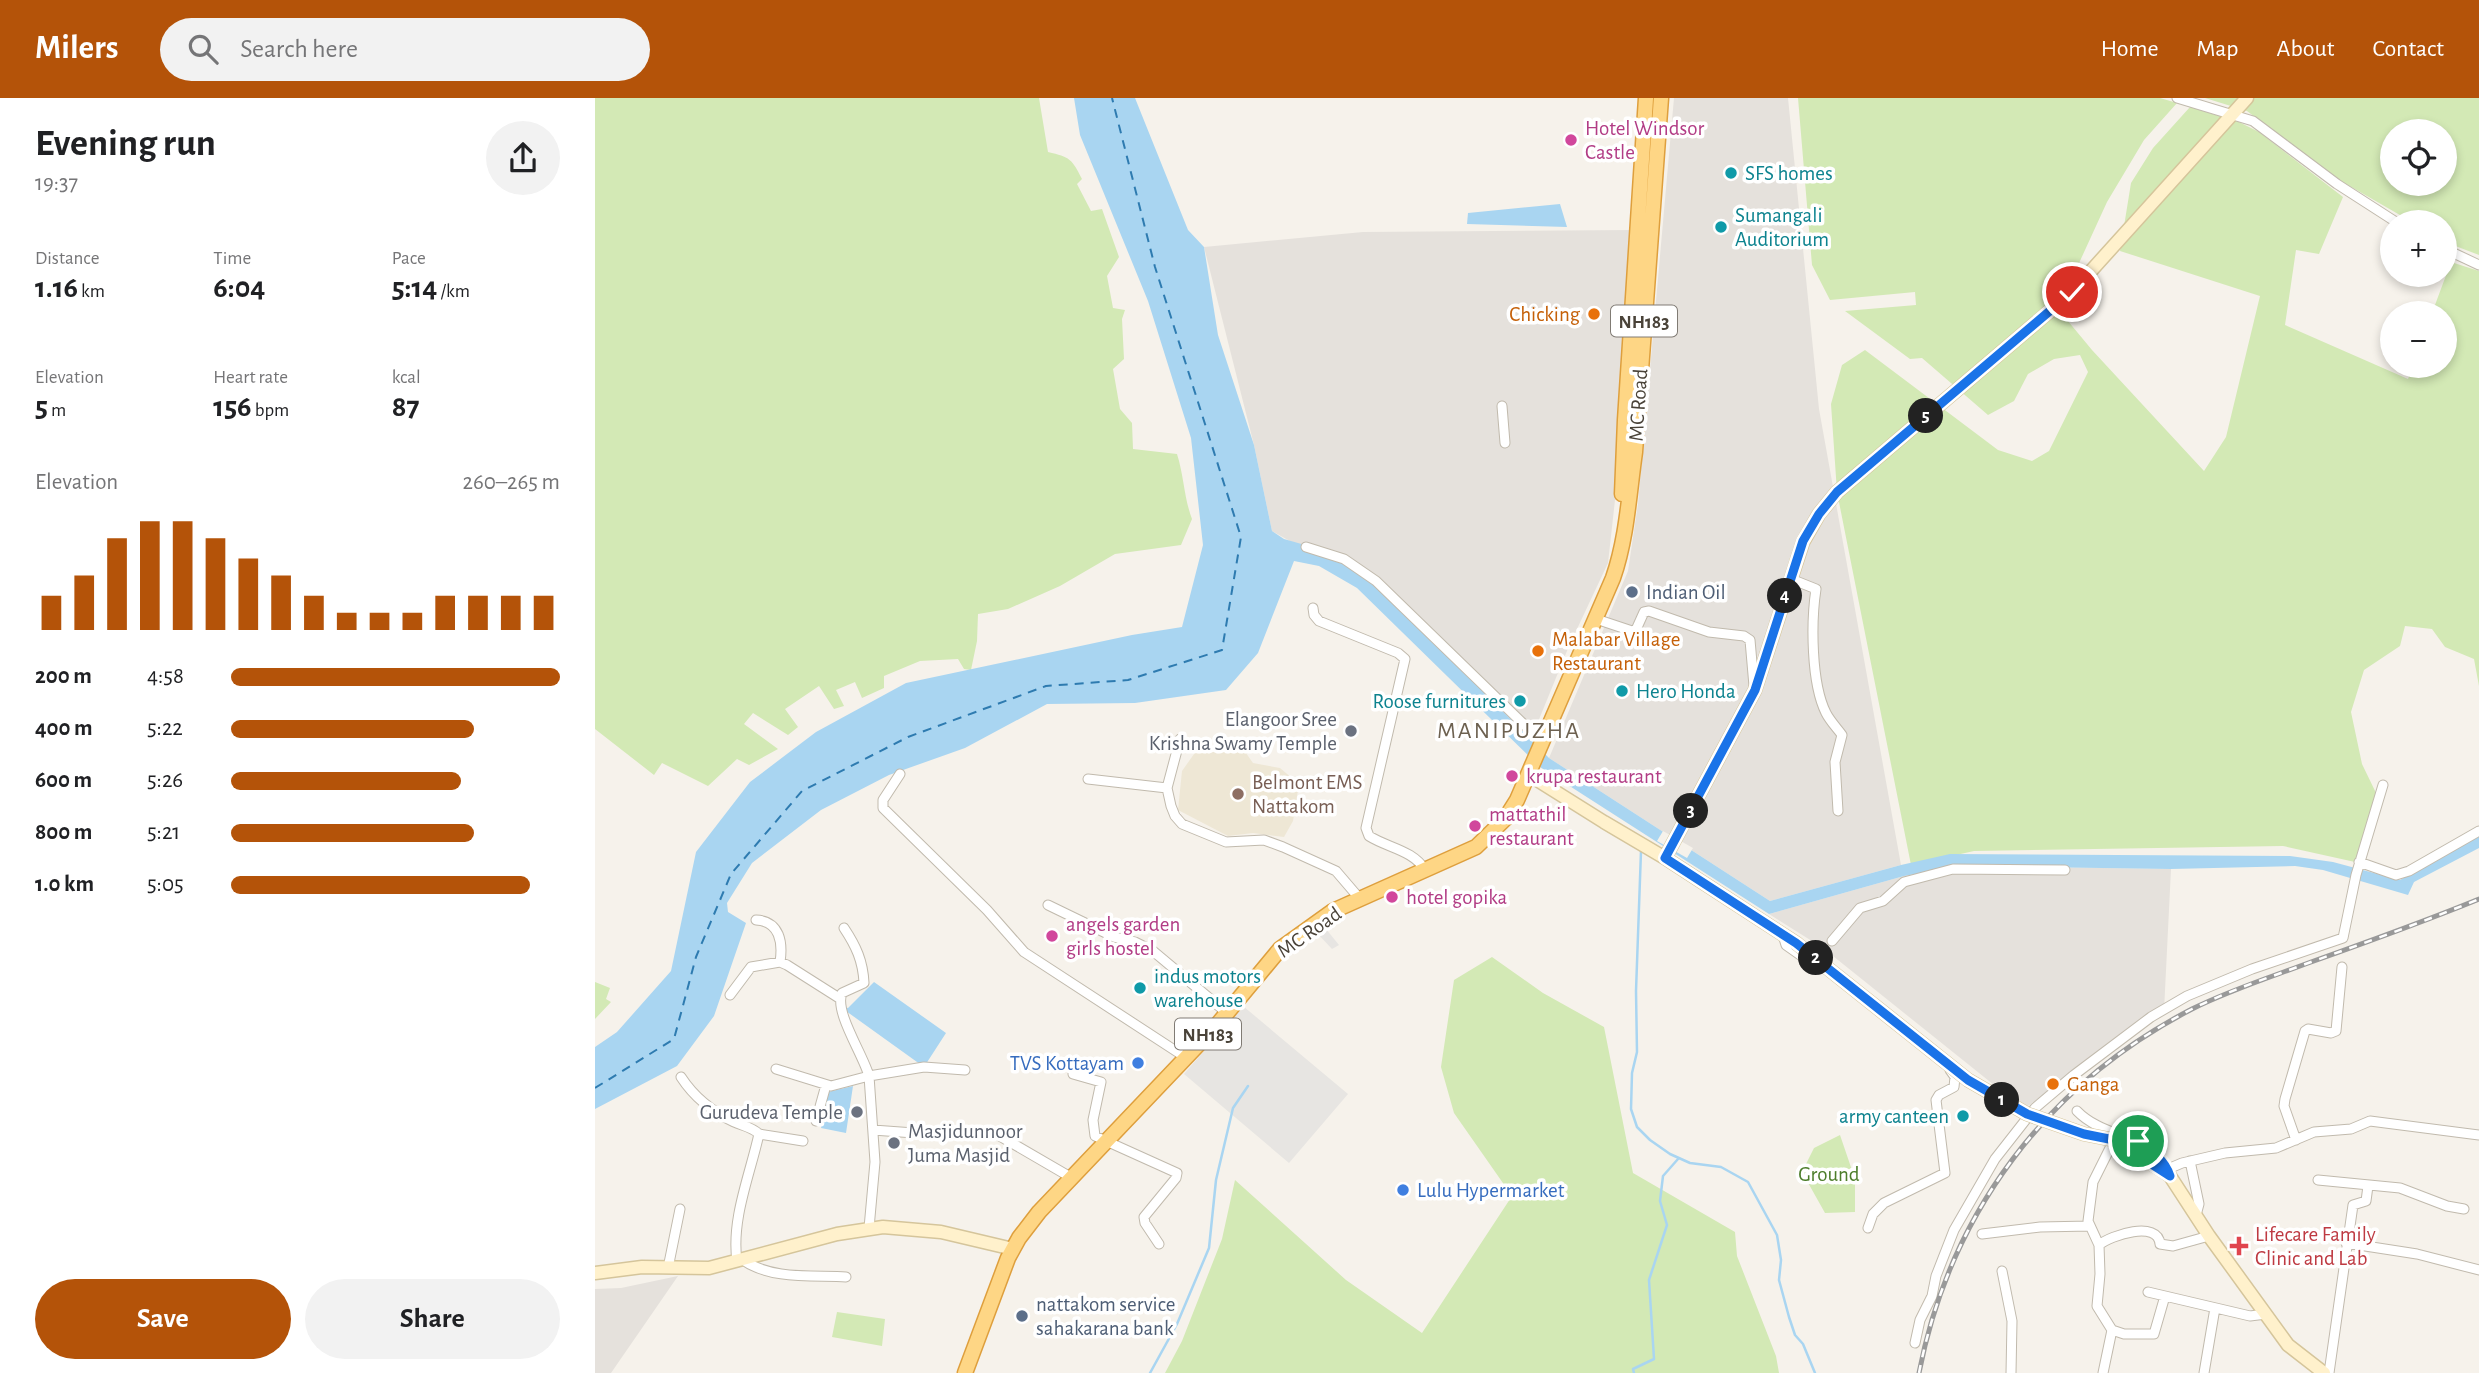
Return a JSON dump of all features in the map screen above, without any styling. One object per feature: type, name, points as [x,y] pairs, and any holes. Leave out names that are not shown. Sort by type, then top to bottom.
[{"type":"highway","name":"MC Road","points":[[1621,544],[1622,466],[1647,98]]},
{"type":"highway","name":"MC Road","points":[[965,1373],[1000,1275],[1013,1249],[1039,1212],[1227,1013],[1280,949],[1316,922],[1360,899],[1467,852],[1492,834],[1517,800],[1613,578],[1621,544],[1635,452],[1661,98]]},
{"type":"highway","points":[[1643,130],[1660,130]]},
{"type":"main road","points":[[1665,858],[1755,690],[1803,541],[1819,514],[1837,492],[2072,292],[2247,98]]},
{"type":"main road","points":[[1529,775],[1665,858],[1796,943],[1968,1080],[2027,1114],[2084,1134],[2114,1140],[2167,1172],[2209,1236],[2288,1345],[2327,1373]]},
{"type":"main road","points":[[595,1273],[631,1268],[709,1268],[869,1228],[941,1232],[1013,1249]]},
{"type":"street","points":[[2177,98],[2253,121],[2337,184],[2380,212]]},
{"type":"street","points":[[2457,255],[2479,265]]},
{"type":"street","points":[[1501,406],[1505,443]]},
{"type":"street","points":[[1306,547],[1345,559],[1376,581],[1539,746]]},
{"type":"street","points":[[1791,579],[1816,589],[1813,612],[1814,651],[1821,700],[1826,714],[1842,735],[1835,762],[1838,811]]},
{"type":"street","points":[[1313,608],[1319,621],[1398,653],[1405,659],[1366,828],[1369,836],[1411,855],[1420,861],[1425,870]]},
{"type":"street","points":[[1596,619],[1635,632],[1644,612],[1649,611],[1709,632],[1748,638],[1751,643],[1755,690]]},
{"type":"street","points":[[1180,739],[1167,788],[1175,816],[1182,824],[1226,842],[1263,840],[1283,846],[1336,871],[1360,899]]},
{"type":"street","points":[[899,774],[884,797],[883,808],[987,910],[1024,952],[1185,1057]]},
{"type":"street","points":[[1088,779],[1167,788]]},
{"type":"street","points":[[1915,1343],[1920,1320],[1931,1298],[1936,1276],[1954,1230],[1994,1159],[2035,1108],[2074,1074],[2151,1017],[2187,996],[2252,969],[2341,939],[2346,933],[2359,863],[2383,785]]},
{"type":"street","points":[[2359,863],[2396,875],[2479,831]]},
{"type":"street","points":[[1832,941],[1860,908],[1883,901],[1904,882],[1953,869],[2065,870]]},
{"type":"street","points":[[1048,905],[1098,930],[1153,951],[1227,1013]]},
{"type":"street","points":[[756,920],[769,923],[778,934],[782,944],[780,962]]},
{"type":"street","points":[[844,928],[858,949],[864,984],[842,993],[839,1006],[869,1076],[874,1176],[869,1228]]},
{"type":"street","points":[[1783,935],[1786,945],[1835,979],[1955,1077],[1951,1090],[1939,1095],[1935,1100],[1945,1173],[1884,1203],[1876,1210],[1868,1228]]},
{"type":"street","points":[[730,995],[751,967],[780,962],[839,998]]},
{"type":"street","points":[[2296,1140],[2284,1106],[2285,1099],[2306,1029],[2332,1033],[2336,1031],[2342,967]]},
{"type":"street","points":[[776,1069],[826,1085],[924,1067],[965,1070]]},
{"type":"street","points":[[1073,1074],[1101,1082],[1093,1129],[1095,1136],[1177,1172],[1176,1178],[1145,1217],[1145,1223],[1159,1244]]},
{"type":"street","points":[[681,1077],[687,1087],[709,1107],[759,1134],[803,1141]]},
{"type":"street","points":[[815,1121],[826,1085]]},
{"type":"street","points":[[2077,1111],[2094,1125],[2138,1141],[2158,1156],[2167,1172],[2190,1161],[2225,1153],[2268,1150],[2318,1131],[2351,1129],[2370,1121],[2479,1135]]},
{"type":"street","points":[[873,1130],[914,1133]]},
{"type":"street","points":[[759,1134],[743,1198],[735,1246],[740,1261],[769,1272],[846,1278]]},
{"type":"street","points":[[998,1135],[1072,1178]]},
{"type":"street","points":[[2114,1140],[2093,1182],[2088,1222],[2099,1245],[2097,1306],[2112,1330],[2124,1334],[2154,1334],[2165,1296]]},
{"type":"street","points":[[2190,1161],[2199,1204],[2196,1215]]},
{"type":"street","points":[[2318,1180],[2409,1190],[2447,1206],[2464,1209]]},
{"type":"street","points":[[2327,1373],[2353,1205],[2366,1201],[2368,1186]]},
{"type":"street","points":[[669,1268],[680,1209]]},
{"type":"street","points":[[1982,1234],[2041,1227],[2089,1226]]},
{"type":"street","points":[[2099,1245],[2108,1238],[2146,1231],[2156,1234],[2160,1244],[2173,1246],[2209,1236]]},
{"type":"street","points":[[2346,1243],[2417,1254],[2479,1270]]},
{"type":"street","points":[[2003,1271],[2012,1321],[2011,1373]]},
{"type":"street","points":[[2148,1292],[2250,1316],[2266,1314]]},
{"type":"street","points":[[2207,1372],[2215,1308]]},
{"type":"street","points":[[2103,1373],[2112,1330]]},
{"type":"shaded area","points":[[1674,98],[1788,98],[1819,409],[1901,865],[1770,901],[1549,758],[1628,571],[1638,504]]},
{"type":"shaded area","points":[[1634,230],[1620,455],[1608,563],[1569,646],[1531,739],[1391,598],[1272,531],[1254,445],[1204,247],[1363,232]]},
{"type":"shaded area","name":"Belmont EMS Nattakom","points":[[1241,746],[1253,763],[1280,768],[1299,784],[1293,821],[1284,837],[1253,833],[1228,836],[1178,810],[1182,771],[1199,747]]},
{"type":"shaded area","points":[[1960,866],[2171,869],[2164,1011],[2090,1060],[2024,1109],[1823,948],[1769,914],[1904,876]]},
{"type":"shaded area","points":[[1338,911],[1342,916],[1328,924],[1326,929],[1339,945],[1332,949],[1316,932],[1327,925],[1324,920]]},
{"type":"shaded area","points":[[1243,1006],[1348,1094],[1289,1163],[1184,1074]]},
{"type":"shaded area","points":[[678,1276],[611,1373],[595,1373],[595,1289],[621,1288]]},
{"type":"green space","points":[[595,98],[1039,98],[1048,152],[1066,157],[1076,167],[1082,179],[1077,184],[1091,211],[1102,209],[1119,257],[1107,276],[1113,308],[1125,310],[1122,319],[1124,359],[1113,369],[1120,409],[1132,423],[1133,449],[1177,454],[1192,519],[1181,545],[1115,554],[1060,586],[1008,609],[978,614],[977,641],[971,670],[964,669],[958,659],[920,661],[884,676],[884,688],[862,698],[855,682],[836,690],[844,706],[834,709],[819,686],[785,709],[798,727],[788,735],[753,713],[744,724],[778,749],[749,765],[737,759],[708,786],[662,763],[654,775],[595,729]]},
{"type":"green space","points":[[1798,98],[2160,98],[2177,103],[2144,140],[2107,202],[2058,309],[2092,350],[2204,471],[2226,437],[2260,296],[2120,251],[2131,183],[2153,148],[2190,107],[2239,122],[2259,132],[2343,197],[2319,254],[2296,250],[2285,325],[2380,367],[2380,378],[2457,378],[2457,301],[2436,301],[2442,287],[2457,287],[2457,264],[2479,271],[2479,686],[2474,659],[2445,647],[2432,629],[2405,626],[2400,646],[2364,670],[2351,712],[2362,764],[2377,795],[2355,862],[2283,846],[1974,851],[1911,865],[1837,492],[1831,404],[1842,365],[1865,350],[1998,450],[2032,461],[2049,451],[2088,372],[2080,355],[2054,359],[2028,374],[2014,401],[1988,415],[1922,358],[1910,359],[1845,311],[1916,305],[1915,292],[1830,300],[1812,265]]},
{"type":"green space","points":[[2205,98],[2479,98],[2479,255],[2457,247],[2457,210],[2391,210],[2334,177],[2247,111]]},
{"type":"green space","points":[[1492,957],[1543,993],[1604,1027],[1633,1173],[1735,1232],[1737,1256],[1776,1356],[1779,1373],[1165,1373],[1182,1341],[1222,1239],[1235,1180],[1346,1280],[1422,1333],[1512,1196],[1454,1113],[1441,1067],[1454,980]]},
{"type":"green space","points":[[595,982],[610,988],[606,999],[611,1002],[595,1019]]},
{"type":"green space","name":"Ground","points":[[1840,1135],[1855,1179],[1855,1212],[1825,1213],[1802,1172],[1814,1148]]},
{"type":"green space","points":[[837,1312],[885,1319],[882,1346],[832,1337]]},
{"type":"water","points":[[1074,98],[1135,98],[1188,230],[1204,247],[1218,335],[1254,445],[1272,531],[1284,539],[1333,553],[1391,598],[1549,758],[1770,901],[1950,854],[2290,856],[2333,862],[2400,880],[2479,835],[2479,848],[2414,882],[2408,895],[2323,870],[2295,866],[2171,869],[1960,866],[1904,876],[1769,914],[1540,767],[1357,588],[1319,566],[1294,561],[1258,653],[1226,690],[1135,703],[1047,704],[965,748],[889,775],[821,810],[752,863],[727,903],[728,912],[746,923],[714,1016],[677,1066],[595,1109],[595,1047],[617,1032],[671,971],[696,852],[750,782],[816,732],[906,683],[1132,635],[1182,627],[1203,545],[1191,438],[1148,301],[1080,135]]},
{"type":"water","points":[[1560,204],[1567,227],[1467,224],[1468,213]]},
{"type":"water","points":[[874,982],[946,1033],[924,1067],[839,1006],[848,1008]]},
{"type":"water","points":[[853,1086],[846,1133],[821,1128],[828,1092]]},
{"type":"pier","points":[[1663,831],[1693,848],[1687,858],[1657,841]]},
{"type":"waterway","points":[[1641,851],[1636,991],[1637,1052],[1632,1073],[1631,1109],[1637,1127],[1670,1154],[1690,1163],[1721,1167],[1748,1182],[1777,1235],[1781,1260],[1779,1280],[1789,1317],[1795,1335],[1803,1344],[1815,1373]]},
{"type":"waterway","points":[[1150,1373],[1177,1324],[1209,1248],[1216,1180],[1233,1108],[1248,1086]]},
{"type":"waterway","points":[[1634,1373],[1633,1369],[1654,1359],[1649,1280],[1667,1225],[1660,1201],[1663,1176],[1678,1159]]},
{"type":"ferry route","points":[[595,1088],[674,1039],[696,957],[731,874],[802,791],[908,737],[1046,686],[1128,680],[1222,650],[1241,537],[1155,267],[1112,98]]},
{"type":"railway","points":[[1919,1373],[1934,1314],[1954,1259],[1981,1207],[2013,1159],[2050,1115],[2093,1075],[2140,1040],[2206,1002],[2479,899]]},
{"type":"place","name":"Hotel Windsor Castle","points":[[1571,140]]},
{"type":"place","name":"SFS homes","points":[[1731,173]]},
{"type":"place","name":"Sumangali Auditorium","points":[[1721,227]]},
{"type":"place","name":"Chicking","points":[[1594,314]]},
{"type":"place","name":"Indian Oil","points":[[1632,592]]},
{"type":"place","name":"Malabar Village Restaurant","points":[[1538,651]]},
{"type":"place","name":"Hero Honda","points":[[1622,691]]},
{"type":"place","name":"Roose furnitures","points":[[1520,701]]},
{"type":"place","name":"Elangoor Sree Krishna Swamy Temple","points":[[1351,731]]},
{"type":"place","name":"krupa restaurant","points":[[1512,776]]},
{"type":"place","name":"Belmont EMS Nattakom","points":[[1238,794]]},
{"type":"place","name":"mattathil restaurant","points":[[1475,826]]},
{"type":"place","name":"hotel gopika","points":[[1392,897]]},
{"type":"place","name":"angels garden girls hostel","points":[[1052,936]]},
{"type":"place","name":"indus motors warehouse","points":[[1140,988]]},
{"type":"place","name":"TVS Kottayam","points":[[1138,1063]]},
{"type":"place","name":"Ganga","points":[[2053,1084]]},
{"type":"place","name":"Gurudeva Temple","points":[[857,1112]]},
{"type":"place","name":"army canteen","points":[[1963,1116]]},
{"type":"place","name":"Masjidunnoor Juma Masjid","points":[[894,1143]]},
{"type":"place","name":"Lulu Hypermarket","points":[[1403,1190]]},
{"type":"place","name":"Lifecare Family Clinic and Lab","points":[[2239,1246]]},
{"type":"place","name":"nattakom service sahakarana bank","points":[[1022,1316]]},
{"type":"district","name":"MANIPUZHA","points":[[1509,730]]},
{"type":"route","points":[[2072,292],[1837,492],[1819,514],[1803,541],[1755,690],[1665,858],[1796,943],[1968,1080],[2019,1111],[2084,1134],[2114,1140],[2170,1176],[2158,1156],[2138,1141]]}]
